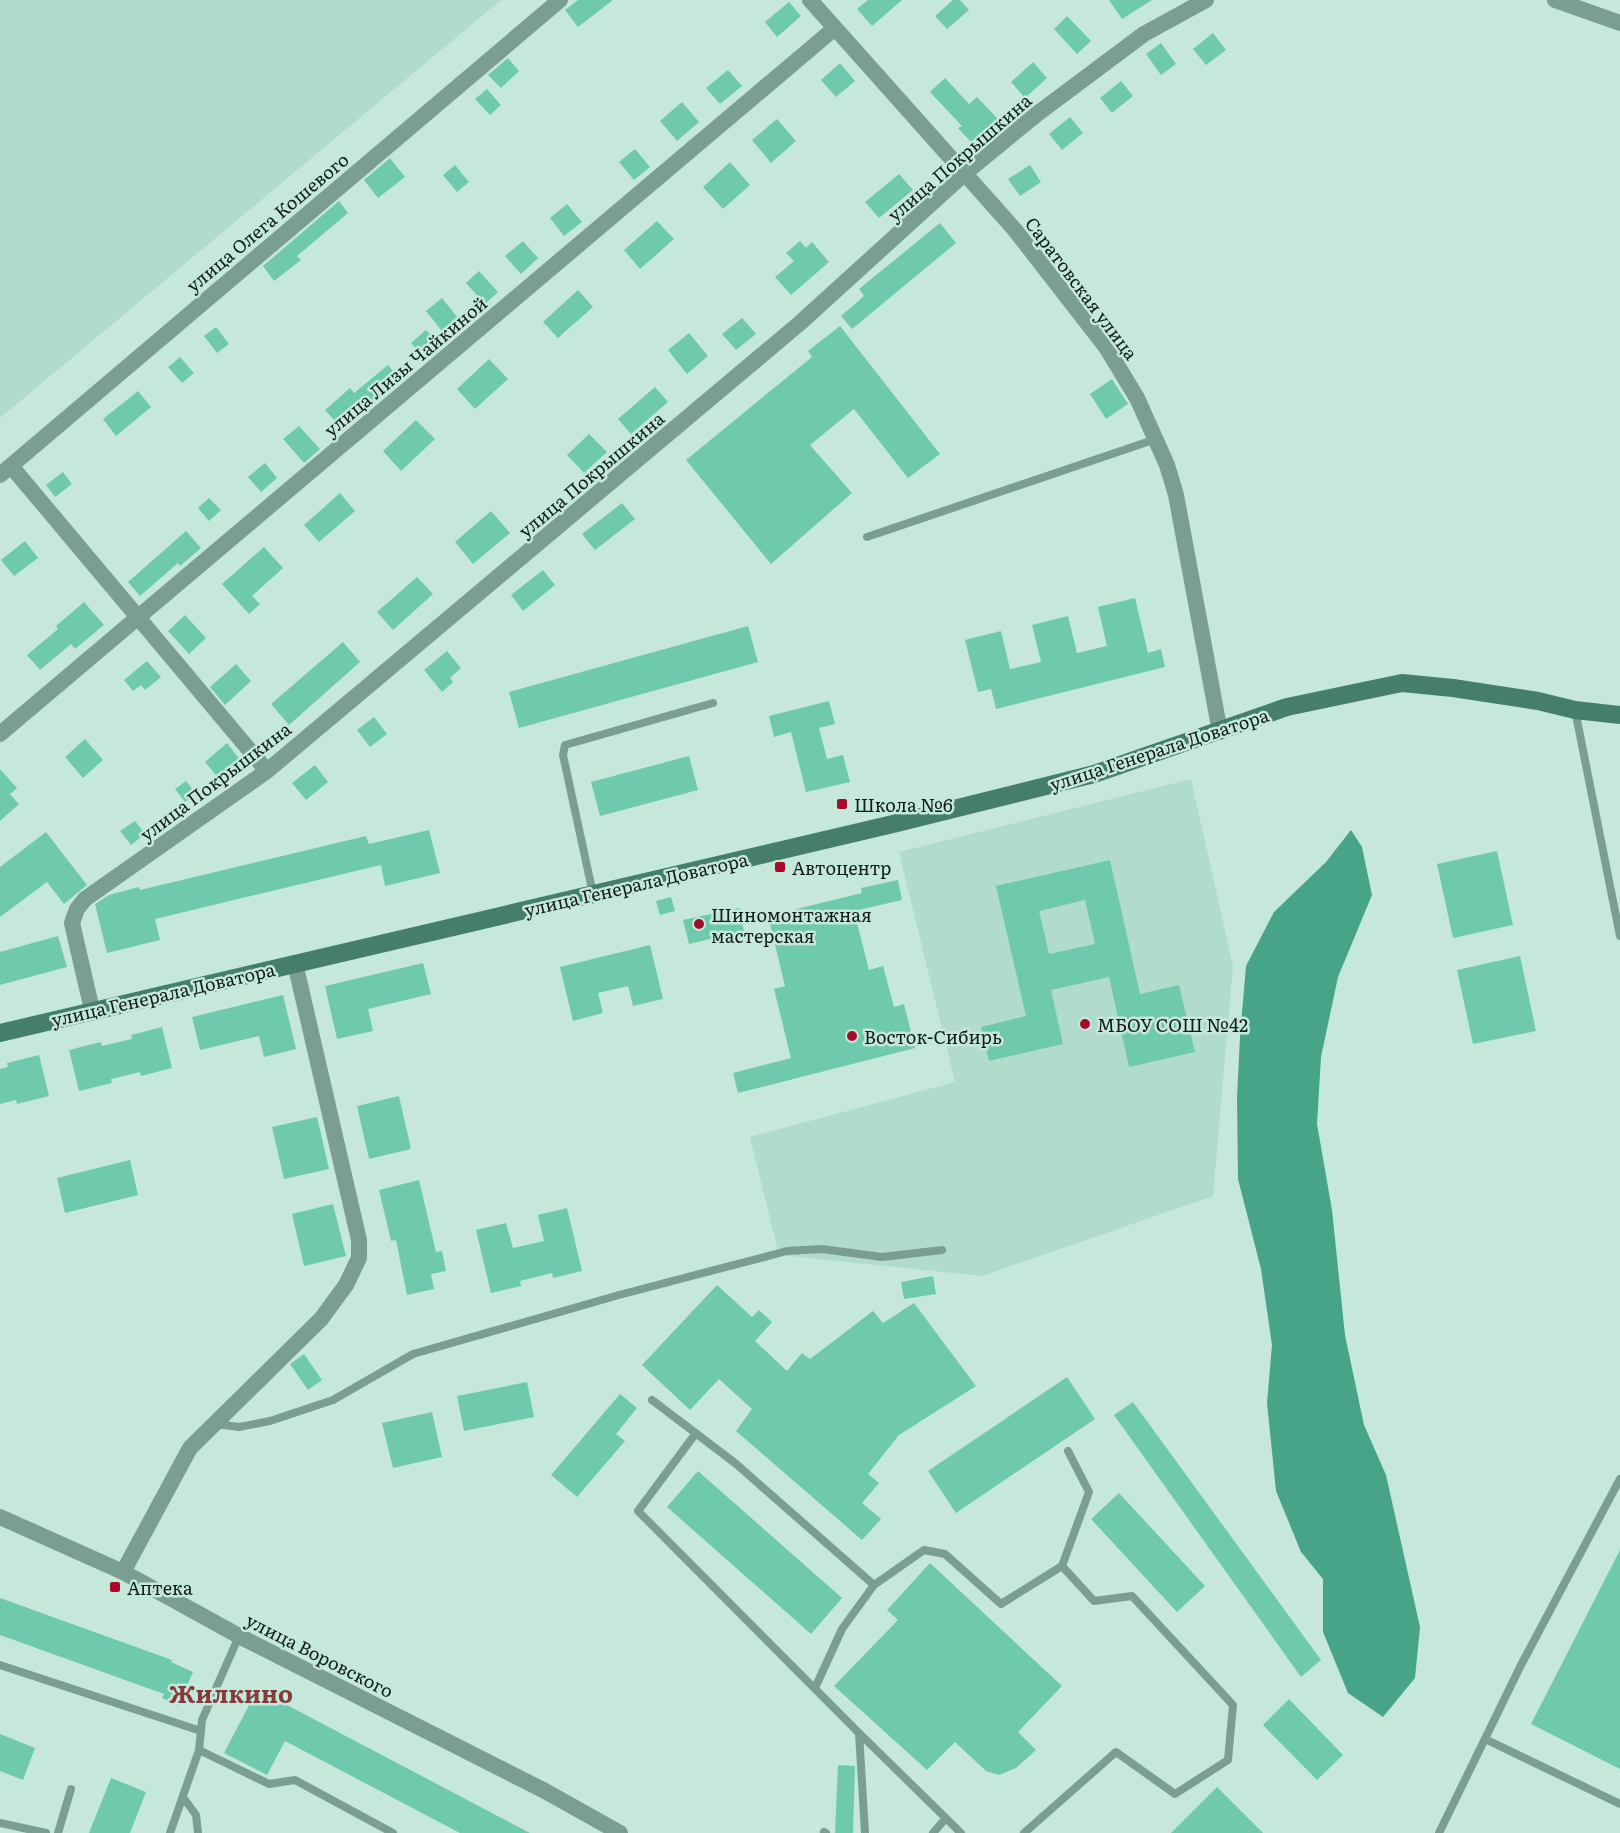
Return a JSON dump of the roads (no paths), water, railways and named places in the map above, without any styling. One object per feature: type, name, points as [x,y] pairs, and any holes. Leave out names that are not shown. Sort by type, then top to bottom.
[{"type":"street","name":"улица Олега Кошевого","points":[[5,470],[560,0]]},
{"type":"street","name":"Саратовская улица","points":[[810,0],[1015,231],[1106,348],[1137,398],[1167,465],[1176,495],[1220,732]]},
{"type":"street","name":"улица Покрышкина","points":[[92,1010],[72,923],[77,909],[85,899],[267,771],[800,323],[965,173],[1037,114],[1144,34],[1206,0]]},
{"type":"street","points":[[1555,0],[1620,23]]},
{"type":"street","name":"улица Лизы Чайкиной","points":[[0,734],[835,28]]},
{"type":"street","points":[[5,470],[139,617],[267,771]]},
{"type":"street","name":"улица Генерала Доватора","points":[[0,1032],[893,824],[1094,774],[1287,707],[1402,683],[1454,688],[1538,701],[1575,710],[1620,715]]},
{"type":"street","points":[[123,1572],[190,1448],[321,1319],[346,1285],[359,1258],[359,1240],[295,963]]},
{"type":"street","name":"улица Воровского","points":[[0,1517],[123,1572],[238,1636],[544,1791],[618,1833]]},
{"type":"lane","points":[[867,537],[1156,440]]},
{"type":"lane","points":[[593,894],[563,755],[565,745],[713,703]]},
{"type":"lane","points":[[1575,710],[1620,936]]},
{"type":"lane","points":[[215,1424],[239,1427],[270,1421],[333,1400],[413,1353],[787,1251],[822,1250],[882,1257],[942,1250]]},
{"type":"lane","points":[[652,1400],[735,1463],[874,1585]]},
{"type":"lane","points":[[696,1433],[638,1511],[961,1833]]},
{"type":"lane","points":[[815,1688],[842,1629],[874,1585],[924,1550],[945,1554],[1001,1604],[1062,1566],[1089,1492],[1068,1451]]},
{"type":"lane","points":[[1439,1833],[1521,1665],[1620,1479]]},
{"type":"lane","points":[[1024,1833],[1116,1752],[1175,1794],[1228,1760],[1233,1705],[1132,1596],[1094,1601],[1062,1566]]},
{"type":"lane","points":[[170,1833],[199,1750],[202,1720],[238,1636]]},
{"type":"lane","points":[[0,1665],[201,1731]]},
{"type":"lane","points":[[859,1733],[865,1833]]},
{"type":"lane","points":[[1485,1739],[1620,1804]]},
{"type":"lane","points":[[199,1750],[269,1784],[295,1780],[393,1833]]},
{"type":"lane","points":[[58,1833],[71,1789]]},
{"type":"lane","points":[[183,1797],[196,1815],[198,1833]]},
{"type":"lane","points":[[933,1833],[946,1818]]},
{"type":"lane","points":[[0,1823],[46,1833]]},
{"type":"place","name":"Школа №6","points":[[842,804]]},
{"type":"place","name":"Автоцентр","points":[[780,867]]},
{"type":"place","name":"Шиномонтажная мастерская","points":[[699,924]]},
{"type":"place","name":"МБОУ СОШ №42","points":[[1085,1024]]},
{"type":"place","name":"Восток-Сибирь","points":[[852,1036]]},
{"type":"place","name":"Аптека","points":[[115,1587]]},
{"type":"district","name":"Жилкино","points":[[231,1692]]}]
